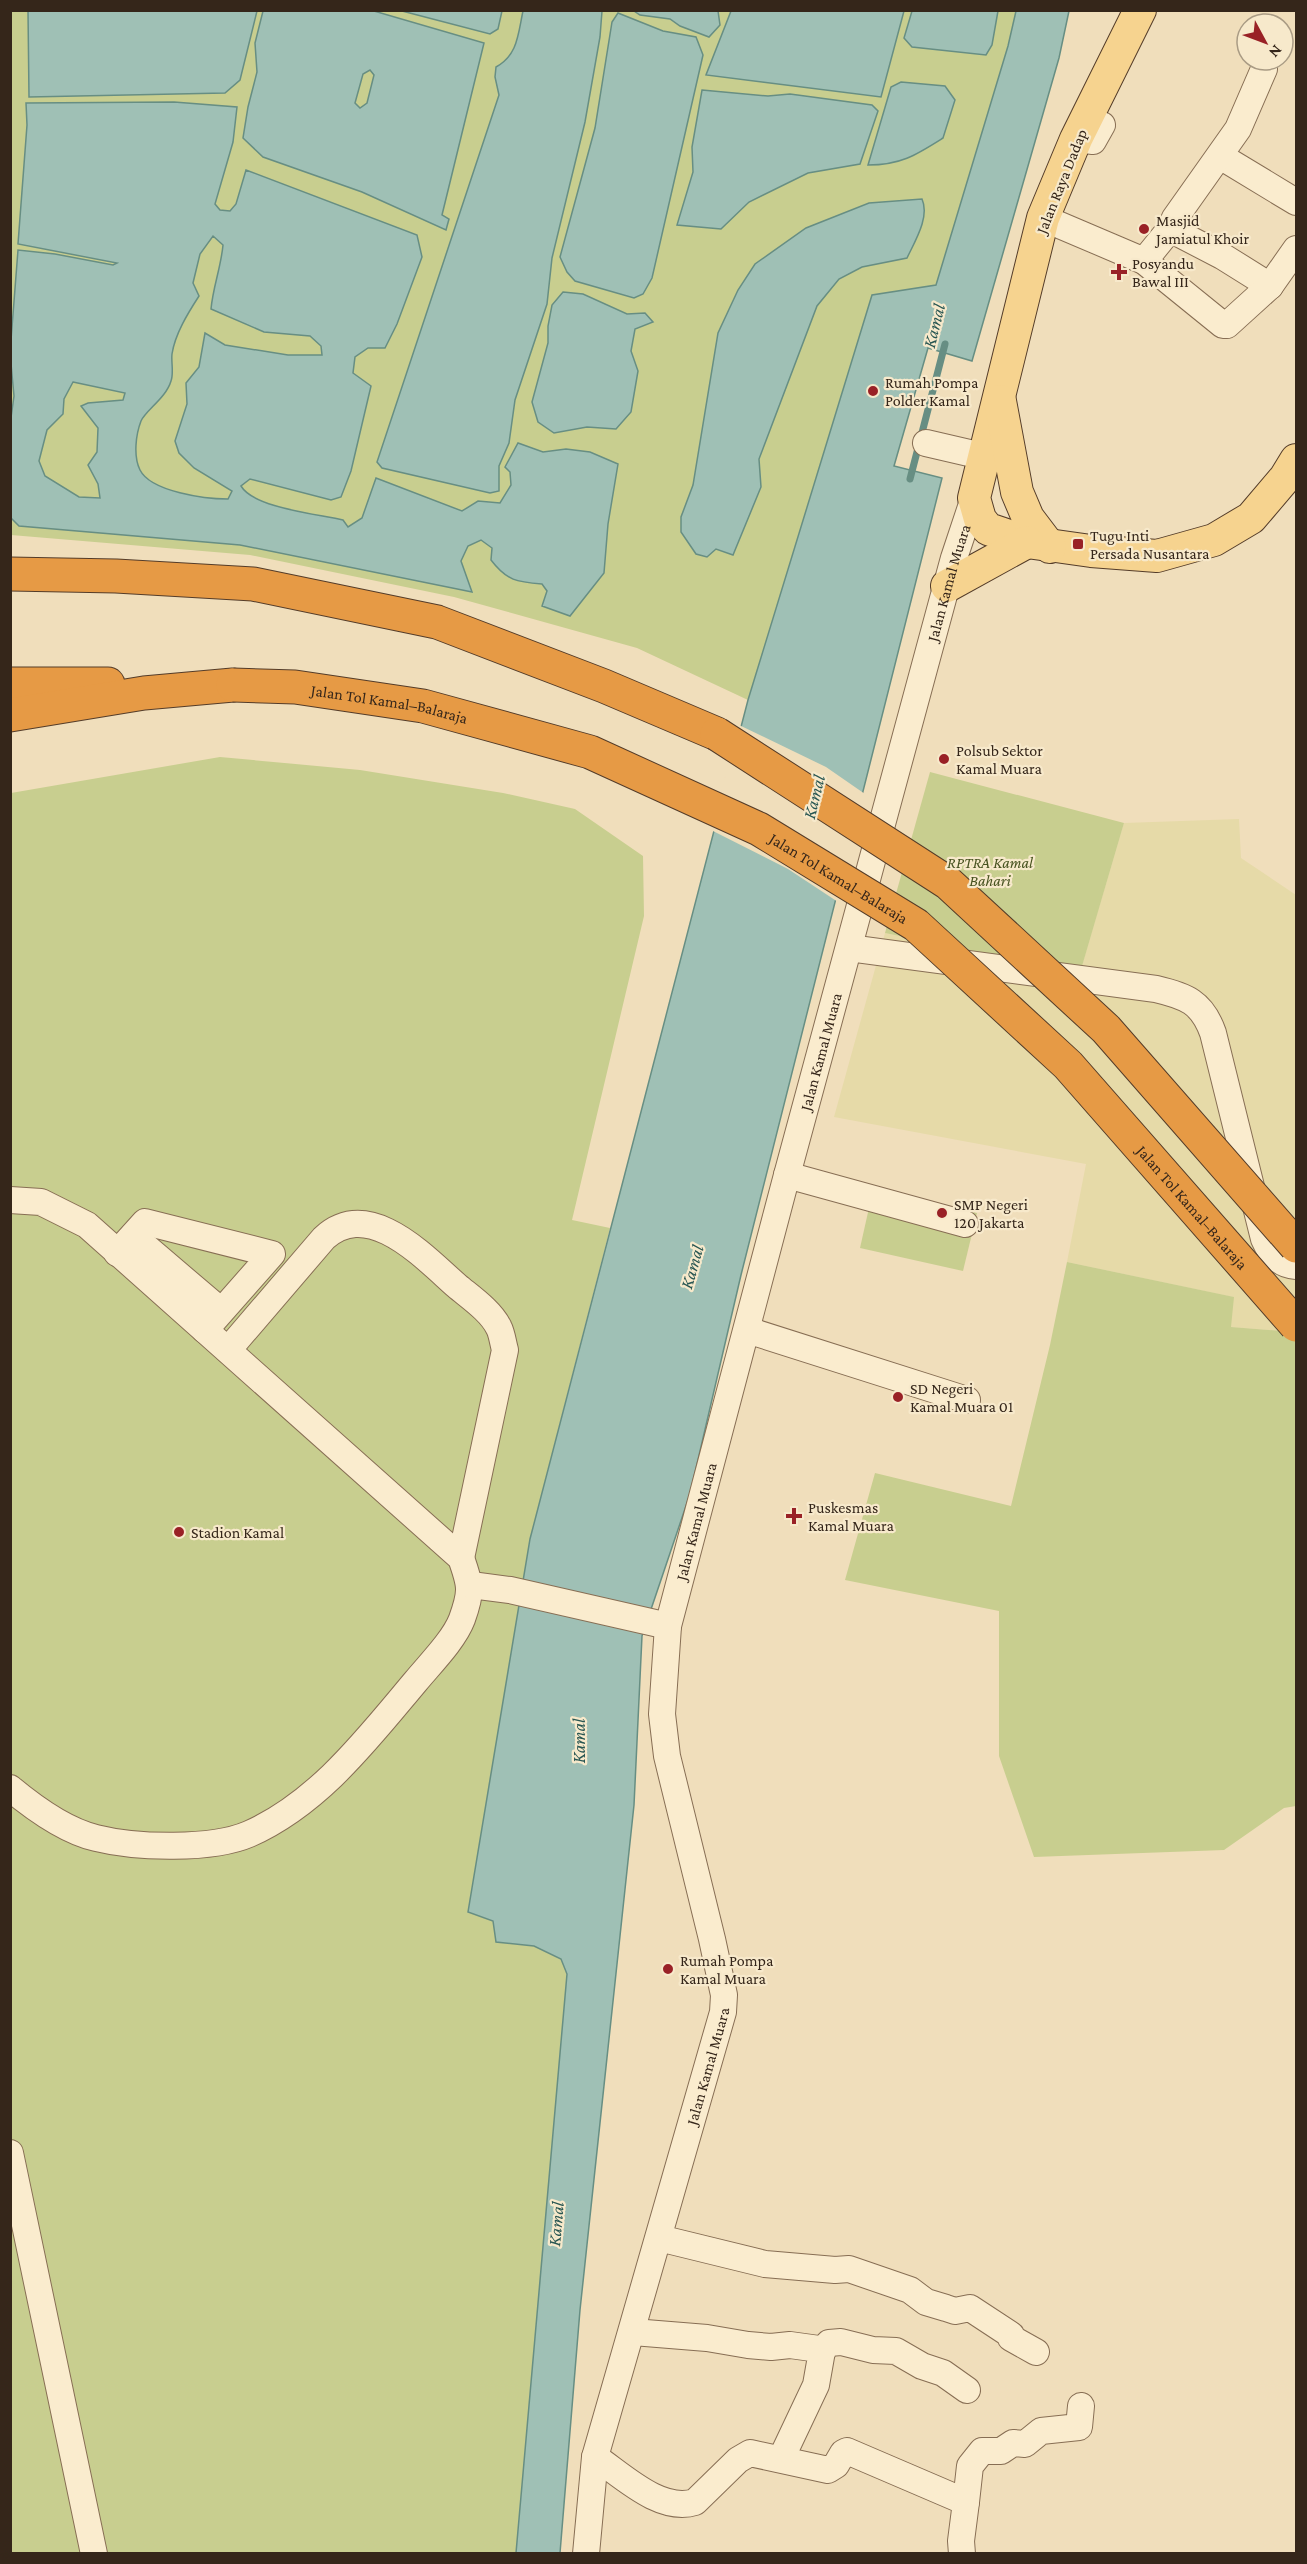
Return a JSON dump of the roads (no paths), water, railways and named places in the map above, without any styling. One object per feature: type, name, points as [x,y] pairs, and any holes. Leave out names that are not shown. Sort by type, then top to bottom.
[{"type":"highway","points":[[10,574],[116,576],[253,584],[437,622],[604,686],[717,734],[948,883],[1106,1029],[1296,1246]]},
{"type":"highway","points":[[10,684],[233,685]]},
{"type":"highway","points":[[10,715],[144,693],[233,685]]},
{"type":"highway","name":"Jalan Tol Kamal–Balaraja","points":[[233,685],[295,687],[423,706],[590,752],[759,828],[916,924],[925,932],[1068,1065],[1296,1325]]},
{"type":"main road","name":"Jalan Raya Dadap","points":[[974,498],[982,456],[1043,218],[1089,132],[1140,10]]},
{"type":"main road","name":"Jalan Raya Dadap","points":[[999,395],[1017,492],[1038,544]]},
{"type":"main road","points":[[974,498],[980,519],[988,529],[1038,544],[1157,556],[1214,540],[1251,518],[1285,478],[1296,460]]},
{"type":"main road","points":[[947,586],[1038,544]]},
{"type":"street","points":[[1136,257],[1170,229],[1174,218],[1220,156],[1238,129],[1263,72]]},
{"type":"street","points":[[1220,156],[1296,202]]},
{"type":"street","points":[[1043,218],[1136,257],[1222,325],[1232,323],[1270,286],[1296,249]]},
{"type":"street","points":[[1170,229],[1232,261],[1270,286]]},
{"type":"street","points":[[926,443],[982,456]]},
{"type":"street","name":"Jalan Kamal Muara","points":[[586,2553],[595,2457],[633,2332],[723,2012],[724,1995],[712,1939],[667,1756],[662,1714],[661,1625],[747,1330],[947,586],[974,498]]},
{"type":"street","points":[[849,948],[1156,988],[1174,993],[1194,1003],[1207,1016],[1213,1033],[1264,1239],[1269,1249],[1281,1262],[1296,1266]]},
{"type":"street","points":[[787,1175],[965,1224]]},
{"type":"street","points":[[10,1200],[41,1203],[125,1244],[213,1320],[228,1350],[461,1558],[471,1585],[461,1622],[439,1653],[343,1765],[292,1811],[248,1835],[202,1845],[144,1845],[95,1838],[39,1812],[10,1788]]},
{"type":"street","points":[[125,1244],[145,1222],[272,1254],[213,1320]]},
{"type":"street","points":[[228,1350],[324,1238],[340,1226],[350,1223],[364,1224],[402,1239],[483,1309],[499,1326],[505,1350],[461,1558]]},
{"type":"street","points":[[747,1330],[967,1400]]},
{"type":"street","points":[[471,1585],[510,1590],[661,1625]]},
{"type":"street","points":[[10,2153],[94,2553]]},
{"type":"street","points":[[659,2238],[765,2264],[835,2270],[849,2269],[910,2290],[926,2302],[955,2311],[970,2308],[1011,2335],[1011,2338],[1018,2344],[1036,2352]]},
{"type":"street","points":[[633,2332],[707,2338],[759,2346],[790,2345],[822,2351]]},
{"type":"street","points":[[781,2459],[816,2385],[822,2351],[829,2343],[842,2342],[873,2350],[896,2352],[922,2366],[943,2373],[967,2390]]},
{"type":"street","points":[[962,2553],[961,2541],[970,2466],[982,2451],[1001,2451],[1013,2444],[1025,2444],[1041,2431],[1079,2427],[1081,2406]]},
{"type":"street","points":[[595,2457],[656,2498],[686,2505],[695,2502],[750,2453],[828,2470],[836,2465],[843,2453],[847,2451],[966,2502]]},
{"type":"water","points":[[28,10],[257,11],[240,80],[225,93],[29,97]]},
{"type":"water","points":[[502,10],[498,29],[490,34],[402,11]]},
{"type":"water","points":[[263,11],[374,11],[484,43],[442,215],[449,219],[446,230],[362,192],[263,157],[243,138],[257,72],[255,43]],"holes":[[[370,70],[374,75],[367,103],[360,108],[355,103],[363,74]]]},
{"type":"water","points":[[523,11],[602,11],[600,37],[585,122],[552,258],[547,304],[515,400],[509,443],[499,466],[499,491],[490,493],[382,468],[377,462],[499,95],[495,77],[496,67],[513,50]]},
{"type":"water","points":[[634,11],[718,11],[720,25],[709,37],[680,26],[670,19],[640,15]]},
{"type":"water","points":[[731,11],[904,11],[881,97],[706,75]]},
{"type":"water","points":[[912,11],[998,11],[992,45],[986,55],[912,47],[904,38]]},
{"type":"water","points":[[1016,11],[1069,11],[1059,58],[972,361],[928,348],[894,466],[942,478],[741,1275],[690,1494],[642,1636],[634,1805],[580,2310],[560,2553],[516,2553],[567,1974],[561,1959],[534,1946],[496,1942],[493,1921],[468,1912],[530,1539],[748,700],[872,295],[936,285],[1008,46]]},
{"type":"water","points":[[618,13],[663,31],[696,37],[703,55],[652,278],[643,294],[634,298],[575,281],[567,272],[560,257],[595,128],[612,22]]},
{"type":"water","points":[[901,82],[945,86],[955,100],[943,138],[908,158],[880,165],[868,165],[891,87]]},
{"type":"water","points":[[702,90],[768,96],[790,94],[872,105],[878,111],[860,164],[808,173],[749,202],[721,229],[677,225],[693,172],[692,147]]},
{"type":"water","points":[[174,102],[237,107],[233,142],[215,204],[220,210],[230,211],[236,204],[246,170],[417,235],[422,257],[397,324],[385,348],[368,348],[355,357],[353,373],[371,386],[351,471],[341,497],[331,500],[250,479],[241,486],[248,494],[272,505],[343,520],[348,527],[362,518],[376,478],[462,511],[478,501],[500,503],[511,485],[510,472],[505,467],[518,443],[543,452],[566,449],[590,452],[618,464],[608,524],[604,573],[570,616],[542,606],[547,591],[542,584],[519,581],[502,572],[491,560],[492,548],[481,540],[468,546],[461,561],[472,592],[240,545],[19,526],[11,518],[10,425],[14,396],[10,353],[18,250],[55,254],[113,265],[117,263],[18,244],[27,125],[26,103]],"holes":[[[213,236],[223,245],[211,309],[264,332],[310,336],[321,346],[322,355],[288,355],[225,345],[205,333],[199,367],[186,383],[187,404],[175,441],[179,453],[194,468],[232,491],[228,499],[193,496],[155,484],[140,470],[136,452],[141,421],[165,393],[171,381],[172,354],[176,339],[199,296],[193,283],[200,254]],[[73,382],[125,393],[123,400],[88,403],[81,406],[98,428],[97,452],[88,465],[98,484],[100,498],[79,497],[45,476],[39,461],[47,430],[63,414],[64,399]]]},
{"type":"water","points":[[922,199],[923,221],[907,258],[862,267],[839,279],[817,306],[759,459],[761,487],[733,555],[716,549],[707,557],[696,554],[681,532],[681,517],[693,485],[718,333],[738,290],[755,264],[806,228],[869,203]]},
{"type":"water","points":[[563,292],[583,294],[627,314],[645,313],[653,322],[635,329],[631,351],[638,371],[631,412],[616,429],[587,427],[554,433],[538,422],[532,402],[548,343],[552,305]]},
{"type":"waterway","name":"Kamal","points":[[910,479],[945,344]]},
{"type":"place","name":"Masjid Jamiatul Khoir","points":[[1144,229]]},
{"type":"place","name":"Posyandu Bawal III","points":[[1119,272]]},
{"type":"place","name":"Rumah Pompa Polder Kamal","points":[[873,391]]},
{"type":"place","name":"Tugu Inti Persada Nusantara","points":[[1078,544]]},
{"type":"place","name":"Polsub Sektor Kamal Muara","points":[[944,759]]},
{"type":"place","name":"SMP Negeri 120 Jakarta","points":[[942,1213]]},
{"type":"place","name":"SD Negeri Kamal Muara 01","points":[[898,1397]]},
{"type":"place","name":"Puskesmas Kamal Muara","points":[[794,1516]]},
{"type":"place","name":"Stadion Kamal","points":[[179,1532]]},
{"type":"place","name":"Rumah Pompa Kamal Muara","points":[[668,1969]]},
{"type":"park label","name":"RPTRA Kamal Bahari","points":[[990,871]]}]
